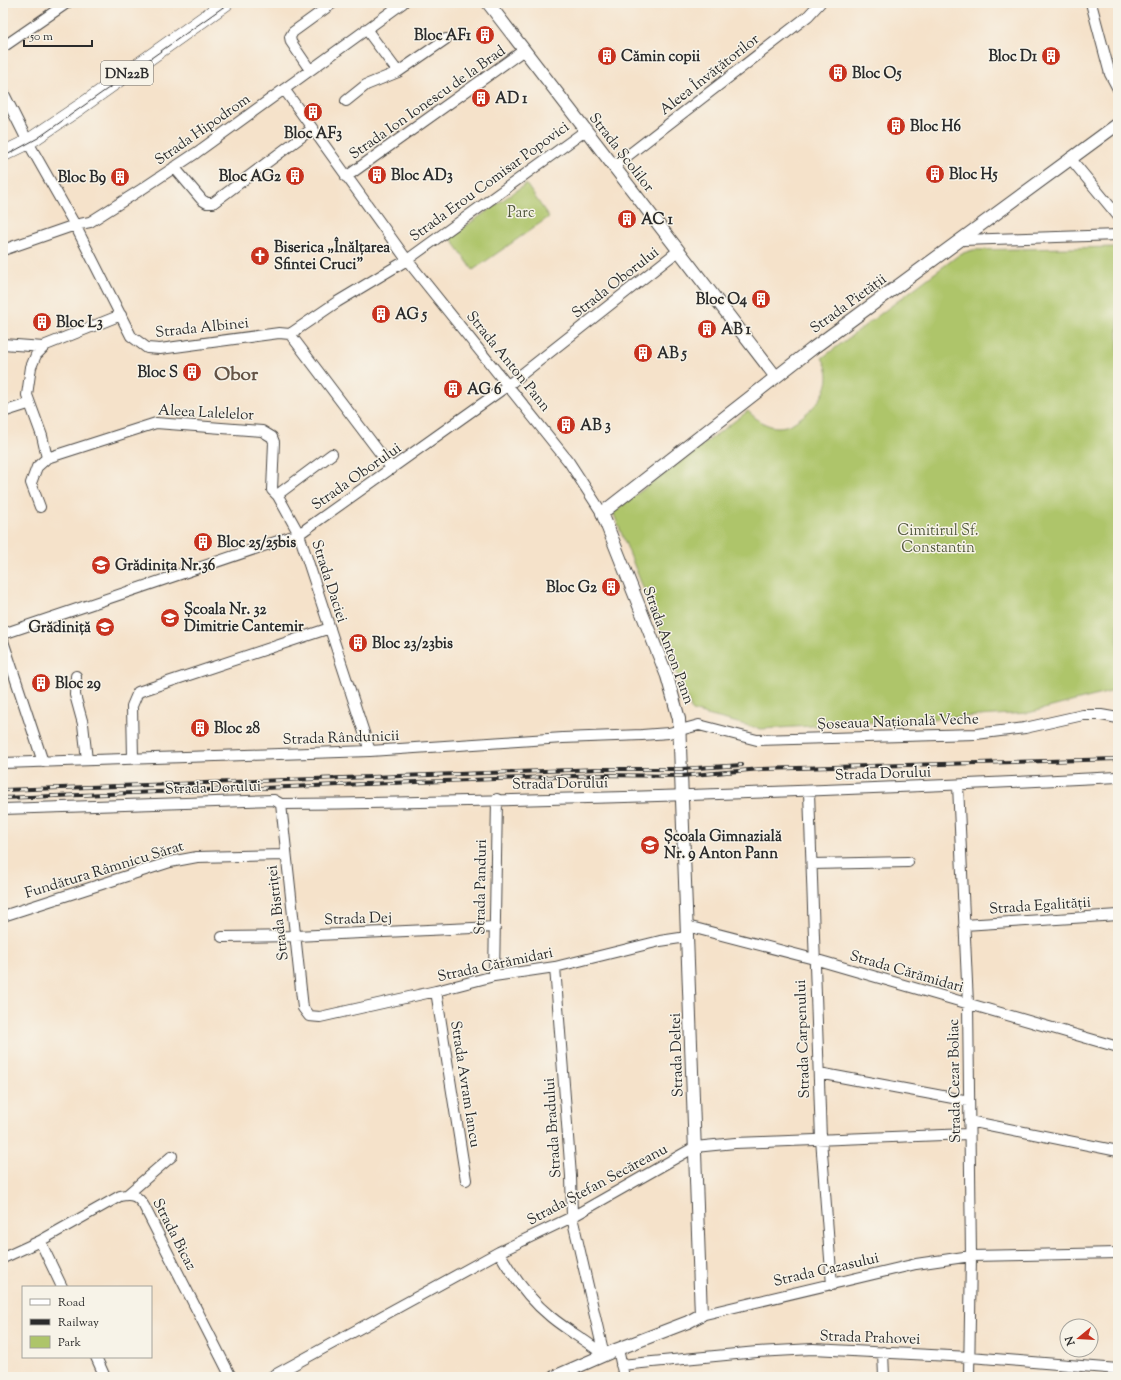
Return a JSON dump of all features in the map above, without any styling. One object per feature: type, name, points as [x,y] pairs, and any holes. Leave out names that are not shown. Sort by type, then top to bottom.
[{"type":"main road","name":"DN22B","points":[[3,154],[28,142],[80,107],[226,3]]},
{"type":"street","points":[[3,47],[67,3]]},
{"type":"street","points":[[310,70],[291,42],[290,37],[293,32],[333,3]]},
{"type":"street","name":"Strada Hipodrom","points":[[3,250],[75,225],[90,222],[142,190],[403,3]]},
{"type":"street","name":"Strada Școlilor","points":[[488,3],[678,252],[776,377]]},
{"type":"street","name":"Aleea Învățătorilor","points":[[613,167],[808,16],[820,3]]},
{"type":"street","points":[[1091,3],[1110,74],[1118,89]]},
{"type":"street","points":[[366,30],[398,72]]},
{"type":"street","points":[[346,101],[366,85],[398,72],[446,38]]},
{"type":"street","name":"Strada Ion Ionescu de la Brad","points":[[346,177],[524,50]]},
{"type":"street","name":"Strada Anton Pann","points":[[284,89],[312,130],[407,260],[569,462],[602,513],[667,676],[676,707],[680,731],[681,795]]},
{"type":"street","name":"Strada Albinei","points":[[3,92],[28,142],[75,225],[131,336],[147,348],[160,349],[279,333],[290,334]]},
{"type":"street","name":"Strada Pietății","points":[[602,513],[776,377],[962,240],[1070,158],[1118,124]]},
{"type":"street","points":[[174,167],[202,200],[207,203],[213,203],[312,130]]},
{"type":"street","name":"Strada Erou Comisar Popovici","points":[[290,334],[337,302],[407,260],[585,130]]},
{"type":"street","points":[[1070,158],[1118,216]]},
{"type":"street","points":[[962,240],[1118,235]]},
{"type":"street","name":"Strada Oborului","points":[[3,634],[299,534],[507,386],[678,252]]},
{"type":"street","points":[[40,507],[31,483],[37,467],[47,458],[42,436],[28,404],[27,395],[31,367],[36,355],[44,347],[121,315]]},
{"type":"street","points":[[290,334],[392,469]]},
{"type":"street","points":[[3,344],[44,347]]},
{"type":"street","points":[[3,412],[28,404]]},
{"type":"street","name":"Aleea Lalelelor","points":[[47,458],[156,423],[262,431],[272,437],[274,442],[272,490],[277,495],[299,534]]},
{"type":"street","points":[[277,495],[332,454]]},
{"type":"street","name":"Strada Daciei","points":[[299,534],[370,751]]},
{"type":"street","points":[[133,758],[132,706],[138,692],[330,628]]},
{"type":"street","points":[[3,641],[43,762]]},
{"type":"street","points":[[76,676],[75,695],[83,724],[87,760]]},
{"type":"street","name":"Șoseaua Națională Veche","points":[[680,731],[699,726],[757,740],[952,735],[1014,730],[1083,715],[1101,715],[1118,718]]},
{"type":"street","name":"Strada Rândunicii","points":[[3,763],[370,751],[563,738],[642,736],[680,731]]},
{"type":"street","name":"Strada Dorului","points":[[3,809],[274,800],[281,804],[809,792],[1118,777]]},
{"type":"street","name":"Strada Cezar Boliac","points":[[958,785],[968,1004],[972,1256],[969,1377]]},
{"type":"street","name":"Strada Carpenului","points":[[809,792],[821,1139],[832,1285]]},
{"type":"street","name":"Strada Deltei","points":[[681,795],[701,1315]]},
{"type":"street","name":"Strada Panduri","points":[[494,976],[497,799]]},
{"type":"street","name":"Strada Bistriței","points":[[281,804],[303,1008],[309,1016]]},
{"type":"street","name":"Fundătura Râmnicu Sărat","points":[[3,916],[170,862],[197,857],[286,855]]},
{"type":"street","points":[[812,864],[908,862]]},
{"type":"street","name":"Strada Egalității","points":[[964,925],[1118,915]]},
{"type":"street","name":"Strada Dej","points":[[222,936],[295,936],[495,927]]},
{"type":"street","name":"Strada Cărămidari","points":[[309,1016],[320,1017],[436,991],[494,976],[555,967],[660,941],[687,932],[814,959],[1118,1047]]},
{"type":"street","name":"Strada Bradului","points":[[555,967],[571,1176],[572,1217],[604,1355]]},
{"type":"street","name":"Strada Avram Iancu","points":[[436,991],[466,1180]]},
{"type":"street","points":[[819,1073],[969,1101]]},
{"type":"street","points":[[969,1121],[1118,1151]]},
{"type":"street","name":"Strada Ștefan Secăreanu","points":[[271,1377],[499,1252],[572,1217],[695,1148],[734,1143],[969,1134]]},
{"type":"street","points":[[3,1258],[40,1241],[120,1196],[128,1194],[172,1156]]},
{"type":"street","name":"Strada Bicaz","points":[[128,1194],[140,1199],[144,1206],[231,1377]]},
{"type":"street","points":[[40,1241],[62,1286]]},
{"type":"street","points":[[499,1252],[521,1287],[535,1302],[551,1316],[604,1355]]},
{"type":"street","name":"Strada Cazasului","points":[[554,1377],[618,1349],[688,1322],[701,1315],[916,1264],[972,1256],[1118,1253]]},
{"type":"street","points":[[618,1349],[624,1377]]},
{"type":"street","name":"Strada Prahovei","points":[[622,1365],[757,1352],[813,1349],[970,1357],[1118,1369]]},
{"type":"street","points":[[883,1352],[884,1377]]},
{"type":"street","points":[[96,1358],[105,1377]]},
{"type":"green space","name":"Parc","points":[[526,184],[549,217],[473,270],[450,237]]},
{"type":"green space","name":"Cimitirul Sf. Constantin","points":[[1118,247],[1118,690],[1028,713],[761,729],[692,711],[613,512],[748,411],[762,422],[774,427],[788,425],[803,416],[816,404],[825,390],[828,375],[822,358],[960,254],[973,250]]},
{"type":"tram line","points":[[3,157],[38,138],[229,3]]},
{"type":"railway","points":[[3,798],[599,775],[681,776],[761,769],[1118,759]]},
{"type":"railway","points":[[3,790],[599,769],[681,769],[742,765]]},
{"type":"place","name":"Bloc AF1","points":[[485,35]]},
{"type":"place","name":"Cămin copii","points":[[607,56]]},
{"type":"place","name":"Bloc D1","points":[[1051,56]]},
{"type":"place","name":"Bloc O5","points":[[838,73]]},
{"type":"place","name":"AD 1","points":[[481,98]]},
{"type":"place","name":"Bloc AF3","points":[[313,112]]},
{"type":"place","name":"Bloc H6","points":[[896,126]]},
{"type":"place","name":"Bloc H5","points":[[935,174]]},
{"type":"place","name":"Bloc AD3","points":[[377,175]]},
{"type":"place","name":"Bloc AG2","points":[[295,176]]},
{"type":"place","name":"Bloc B9","points":[[120,177]]},
{"type":"place","name":"AC 1","points":[[627,219]]},
{"type":"place","name":"Biserica „Înălțarea Sfintei Cruci\"","points":[[260,256]]},
{"type":"place","name":"Bloc O4","points":[[761,299]]},
{"type":"place","name":"AG 5","points":[[381,314]]},
{"type":"place","name":"Bloc L3","points":[[42,322]]},
{"type":"place","name":"AB 1","points":[[707,329]]},
{"type":"place","name":"AB 5","points":[[643,353]]},
{"type":"place","name":"Bloc S","points":[[192,372]]},
{"type":"place","name":"AG 6","points":[[453,389]]},
{"type":"place","name":"AB 3","points":[[566,425]]},
{"type":"place","name":"Bloc 25/25bis","points":[[203,542]]},
{"type":"place","name":"Grădinița Nr.36","points":[[101,565]]},
{"type":"place","name":"Bloc G2","points":[[611,587]]},
{"type":"place","name":"Școala Nr. 32 Dimitrie Cantemir","points":[[170,618]]},
{"type":"place","name":"Grădiniță","points":[[105,627]]},
{"type":"place","name":"Bloc 23/23bis","points":[[358,643]]},
{"type":"place","name":"Bloc 29","points":[[41,683]]},
{"type":"place","name":"Bloc 28","points":[[200,728]]},
{"type":"place","name":"Școala Gimnazială Nr. 9 Anton Pann","points":[[650,845]]},
{"type":"district","name":"Obor","points":[[236,373]]}]
